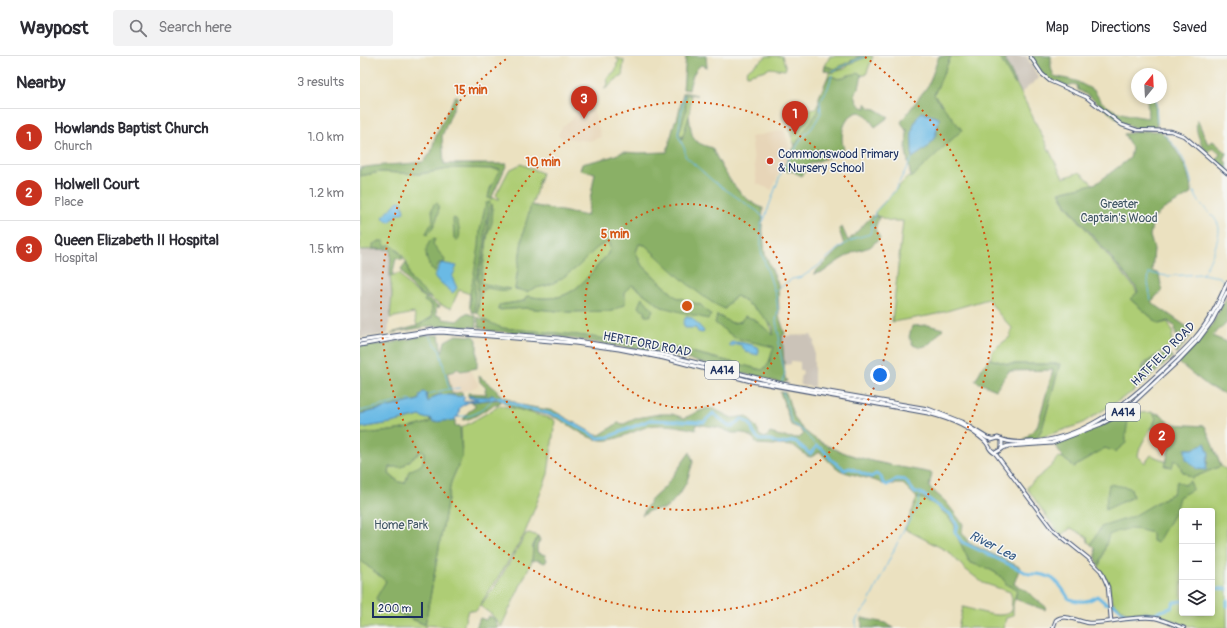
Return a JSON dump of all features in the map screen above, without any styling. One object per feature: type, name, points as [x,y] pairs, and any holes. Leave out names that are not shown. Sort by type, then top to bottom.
[{"type":"highway","name":"HATFIELD ROAD","points":[[1202,332],[1227,283]]},
{"type":"highway","name":"HATFIELD ROAD","points":[[1003,448],[1008,446],[1052,443],[1115,417],[1135,402],[1196,339],[1218,311],[1227,292]]},
{"type":"highway","name":"HERTFORD ROAD","points":[[360,341],[429,329],[447,329],[532,335],[604,344],[665,355],[782,384],[928,409],[947,415],[986,438],[991,439]]},
{"type":"highway","name":"HERTFORD ROAD","points":[[360,345],[441,332],[597,346],[664,358],[751,381],[928,413],[958,424],[982,438],[988,444]]},
{"type":"highway","name":"HATFIELD ROAD","points":[[1002,441],[1024,443],[1050,440],[1101,420],[1125,403],[1196,339]]},
{"type":"highway","points":[[996,438],[1002,441],[1003,448],[1000,452],[990,450],[988,444],[991,439],[996,438]]},
{"type":"main road","points":[[1030,56],[1042,74],[1050,81],[1086,97],[1122,125],[1137,130],[1160,130],[1184,136],[1227,173]]},
{"type":"main road","points":[[995,452],[1052,529],[1098,568],[1106,582],[1111,608],[1111,620]]},
{"type":"main road","points":[[999,457],[1000,452]]},
{"type":"main road","points":[[1053,628],[1058,618],[1065,617],[1091,623],[1111,620],[1153,618],[1184,628]]},
{"type":"shaded area","points":[[1003,56],[1026,56],[1039,78],[1021,93]]},
{"type":"shaded area","points":[[590,98],[601,137],[589,141],[563,138],[558,135],[562,127],[573,118],[578,109]]},
{"type":"shaded area","name":"Commonswood Primary & Nursery School","points":[[784,130],[791,152],[779,173],[772,190],[757,184],[751,137]]},
{"type":"shaded area","points":[[391,249],[392,294],[388,334],[360,338],[360,250]]},
{"type":"shaded area","points":[[811,335],[814,341],[814,387],[801,385],[800,377],[803,374],[802,370],[800,370],[800,362],[791,361],[791,364],[784,365],[782,336]]},
{"type":"shaded area","points":[[456,368],[461,371],[470,370],[479,385],[469,390],[452,394],[447,373],[453,372]]},
{"type":"green space","points":[[686,56],[706,56],[707,67],[701,65],[696,70],[689,90],[683,89]]},
{"type":"green space","points":[[767,56],[782,56],[786,68],[785,70],[770,68],[747,75],[746,72],[748,70]]},
{"type":"green space","points":[[830,56],[860,56],[835,69],[825,66]]},
{"type":"green space","points":[[860,56],[867,56],[837,71],[829,72],[824,70],[825,66],[835,69]]},
{"type":"green space","points":[[867,56],[873,56],[866,75],[849,75],[839,79],[831,76],[827,79],[829,73],[845,69],[850,64]]},
{"type":"green space","points":[[939,56],[951,56],[934,95],[962,130],[911,178],[906,151],[907,129],[906,131],[901,122],[929,84]],"holes":[[[921,112],[939,118],[938,126],[932,142],[924,150],[912,158],[913,144]]]},
{"type":"green space","points":[[951,56],[999,56],[1014,83],[1016,83],[1063,178],[1080,172],[1093,184],[1059,192],[1065,204],[1134,287],[1137,293],[1130,299],[1159,324],[1168,322],[1173,332],[1171,345],[1144,364],[1134,391],[1081,424],[1036,439],[1042,429],[1060,364],[1008,364],[990,359],[993,350],[1010,337],[1012,328],[988,299],[933,315],[892,322],[903,221],[890,221],[875,215],[875,212],[908,177],[911,178],[920,168],[942,104],[934,95]]},
{"type":"green space","points":[[999,56],[1003,56],[1016,83],[1014,83]]},
{"type":"green space","points":[[1031,56],[1051,56],[1051,68],[1054,76],[1076,81],[1095,91],[1104,104],[1117,111],[1148,118],[1147,104],[1155,104],[1157,125],[1145,129],[1126,124],[1078,90],[1077,85],[1072,84],[1068,86],[1051,80],[1050,81],[1042,74]]},
{"type":"green space","points":[[616,58],[624,60],[622,77],[604,89],[608,83],[607,78],[615,71],[616,65],[619,61]]},
{"type":"green space","points":[[859,73],[862,75],[859,88],[855,94],[858,103],[866,108],[866,103],[870,108],[876,109],[889,117],[875,127],[866,115],[860,112],[855,114],[850,117],[844,126],[842,138],[844,149],[838,154],[810,164],[802,176],[792,171],[788,172],[783,168],[798,140],[819,110],[819,97],[827,79],[831,76],[839,79]]},
{"type":"green space","points":[[684,92],[697,95],[684,94],[691,96],[689,116],[682,139],[679,133],[686,112],[686,96],[683,94]]},
{"type":"green space","points":[[683,94],[686,96],[686,112],[679,133],[682,139],[689,116],[693,138],[699,143],[712,148],[732,183],[746,198],[763,208],[762,224],[765,254],[778,284],[779,316],[785,334],[782,336],[785,378],[787,381],[784,383],[773,381],[674,356],[671,352],[669,354],[550,335],[491,331],[479,327],[477,317],[502,328],[577,335],[676,349],[683,348],[695,353],[762,370],[768,365],[774,347],[735,338],[715,323],[717,315],[732,323],[740,322],[745,316],[754,319],[773,335],[773,327],[757,310],[737,296],[731,300],[725,309],[715,304],[694,290],[645,245],[639,244],[636,252],[641,264],[676,297],[701,305],[711,315],[708,319],[662,307],[632,285],[625,291],[625,304],[612,311],[569,312],[525,308],[498,310],[499,305],[524,301],[527,296],[554,298],[565,295],[581,284],[607,255],[610,249],[609,243],[599,246],[579,266],[555,282],[527,292],[515,289],[523,233],[531,205],[587,216],[595,173],[580,170],[582,164],[623,152],[667,152]]},
{"type":"green space","points":[[455,96],[458,97],[442,136],[444,164],[507,164],[491,199],[488,198],[490,189],[500,169],[454,168],[420,174],[380,172],[360,176],[360,168],[423,162],[431,153],[435,138]]},
{"type":"green space","points":[[819,104],[819,110],[795,146],[789,129],[803,123],[807,117],[808,109],[816,109],[817,105]]},
{"type":"green space","points":[[1197,119],[1208,144],[1213,141],[1227,153],[1224,160],[1227,163],[1227,170],[1216,160],[1220,154],[1213,148],[1208,153],[1203,146],[1197,133]]},
{"type":"green space","name":"Greater Captain's Wood","points":[[1144,131],[1161,131],[1172,144],[1181,159],[1190,183],[1191,192],[1189,195],[1164,209],[1153,219],[1150,236],[1154,249],[1152,271],[1159,274],[1162,290],[1151,302],[1193,331],[1190,337],[1177,353],[1175,352],[1187,340],[1189,335],[1187,332],[1176,336],[1175,327],[1168,321],[1159,324],[1130,299],[1138,292],[1135,286],[1066,204],[1060,192],[1097,183],[1130,158],[1132,148],[1124,134]]},
{"type":"green space","points":[[521,164],[542,173],[523,233],[515,289],[546,286],[603,243],[609,243],[610,249],[607,255],[581,284],[565,295],[554,298],[527,296],[524,301],[499,305],[498,310],[525,308],[569,312],[612,311],[625,290],[632,285],[662,307],[701,305],[676,297],[641,264],[636,252],[639,244],[645,245],[692,287],[725,309],[731,300],[737,296],[760,313],[769,323],[773,336],[754,319],[732,323],[717,315],[761,343],[774,347],[768,365],[762,370],[680,349],[577,335],[502,328],[490,324],[476,312],[472,312],[469,302],[470,294],[459,290],[451,308],[446,307],[428,297],[410,279],[408,266],[397,249],[360,250],[360,176],[380,172],[420,174],[454,168],[501,169],[490,189],[488,198],[500,199],[496,195],[509,170]]},
{"type":"green space","points":[[490,202],[485,230],[485,244],[475,282],[475,312],[473,313],[470,308],[470,294],[479,247],[480,230],[486,203]]},
{"type":"green space","points":[[437,203],[439,210],[438,215],[427,235],[426,233],[433,221],[432,209],[434,204]]},
{"type":"green space","points":[[492,204],[492,223],[488,233],[486,246],[488,222]]},
{"type":"green space","points":[[872,216],[879,217],[875,229],[880,238],[870,247],[854,252],[823,272],[813,274],[844,245],[839,229],[842,227],[848,241]]},
{"type":"green space","points":[[453,218],[456,219],[460,230],[459,239],[457,241],[454,238]]},
{"type":"green space","points":[[432,239],[435,239],[433,244],[445,260],[444,263],[439,263],[434,272],[426,256],[427,247]]},
{"type":"green space","points":[[383,241],[386,247],[390,245],[397,249],[404,260],[396,258],[392,276],[390,276],[391,249],[373,249],[373,244]]},
{"type":"green space","points":[[486,249],[481,283],[510,289],[506,291],[486,288],[483,290],[480,296],[477,314],[478,276]]},
{"type":"green space","points":[[406,262],[411,280],[431,298],[422,295],[417,291],[406,278],[401,269]]},
{"type":"green space","points":[[400,273],[411,287],[426,298],[424,301],[432,305],[432,317],[417,326],[414,313],[390,318],[392,294],[390,276]]},
{"type":"green space","points":[[642,297],[653,310],[650,316],[645,316],[645,311],[638,307]]},
{"type":"green space","points":[[1227,297],[1227,323],[1212,336],[1227,342],[1227,395],[1208,386],[1179,363],[1211,326]]},
{"type":"green space","points":[[426,298],[440,307],[436,308],[436,315],[442,316],[443,319],[457,321],[466,313],[475,316],[477,327],[432,326],[391,333],[417,326],[432,317],[432,305],[424,301]]},
{"type":"green space","points":[[928,325],[943,329],[930,343],[922,347],[913,345],[909,337],[912,326]]},
{"type":"green space","points":[[427,335],[439,335],[442,353],[445,341],[456,335],[474,336],[477,340],[477,368],[461,371],[456,368],[455,371],[447,373],[452,394],[462,392],[463,396],[439,395],[428,402],[426,396],[428,394],[420,397],[419,400],[360,414],[360,346],[386,344]]},
{"type":"green space","points":[[1171,354],[1173,357],[1134,391],[1143,370],[1150,361],[1155,357]]},
{"type":"green space","points":[[990,359],[1008,364],[1060,364],[1042,429],[1036,439],[1024,439],[1037,427],[1053,370],[1009,371],[996,390],[975,381],[983,366]]},
{"type":"green space","points":[[479,376],[497,390],[502,398],[491,395],[490,397],[468,396],[468,393],[487,394],[485,391],[486,388],[480,382]]},
{"type":"green space","points":[[780,392],[786,393],[795,419],[806,432],[820,442],[857,457],[932,473],[929,487],[946,502],[963,524],[962,532],[968,540],[967,542],[1020,567],[1014,584],[1025,590],[1046,607],[1045,610],[1015,599],[1017,589],[1007,585],[1000,576],[991,570],[970,563],[954,530],[955,526],[939,508],[928,501],[917,498],[903,484],[882,484],[874,480],[842,471],[833,465],[820,452],[811,457],[807,456],[794,446],[757,444],[753,438],[743,433],[732,433],[720,428],[696,424],[696,430],[656,425],[613,439],[601,440],[589,437],[554,417],[520,410],[502,401],[504,397],[521,405],[554,411],[596,435],[600,435],[618,423],[624,424],[637,418],[659,414],[672,414],[684,418],[707,408],[714,409],[732,418],[747,416],[758,430],[759,435],[765,438],[770,433],[784,437],[799,438],[804,434],[799,428],[791,425]]},
{"type":"green space","points":[[501,400],[499,404],[490,407],[473,417],[463,420],[468,412],[475,407],[475,404],[470,402]]},
{"type":"green space","points":[[499,406],[519,409],[553,419],[555,421],[548,474],[524,535],[503,570],[476,611],[468,610],[463,628],[426,625],[425,628],[360,628],[360,560],[386,581],[377,601],[385,607],[425,625],[451,482],[462,457],[461,428]]},
{"type":"green space","points":[[1129,409],[1126,443],[1115,452],[1105,448],[1074,467],[1063,458],[1055,444],[1112,421]]},
{"type":"green space","points":[[1152,412],[1156,418],[1143,442],[1138,456],[1145,463],[1151,455],[1165,461],[1166,466],[1174,460],[1179,463],[1182,471],[1192,478],[1221,466],[1227,470],[1227,628],[1196,628],[1147,612],[1127,613],[1113,602],[1107,581],[1097,564],[1095,548],[1088,542],[1087,537],[1071,528],[1061,535],[1027,488],[1050,467],[1058,457],[1063,458],[1074,467],[1105,448],[1126,443],[1125,431],[1129,414]]},
{"type":"green space","points":[[1152,412],[1162,415],[1170,424],[1205,426],[1221,466],[1192,478],[1182,471],[1179,463],[1174,460],[1172,467],[1165,466],[1169,449],[1152,429],[1156,418]],"holes":[[[1205,443],[1209,454],[1207,459],[1208,464],[1186,449],[1193,449]]]},
{"type":"green space","points":[[420,416],[430,419],[430,422],[404,429],[360,434],[360,428]]},
{"type":"green space","name":"Home Park","points":[[430,418],[433,422],[452,419],[455,420],[455,426],[460,426],[462,457],[451,482],[425,625],[390,610],[379,602],[376,598],[386,581],[360,560],[360,434],[404,429],[430,422]],"holes":[[[421,451],[424,451],[421,465],[409,471],[405,483],[399,482],[389,474],[390,467],[402,467]]]},
{"type":"green space","points":[[424,451],[423,464],[405,483],[399,482],[389,474],[390,467],[403,466]]},
{"type":"green space","points":[[690,452],[693,462],[687,481],[681,492],[668,507],[664,509],[651,510],[642,515],[651,500],[665,487]]},
{"type":"green space","points":[[1177,481],[1184,485],[1190,481],[1193,489],[1179,497],[1175,512],[1157,543],[1152,541],[1152,533],[1146,531],[1130,529],[1115,532],[1109,535],[1099,567],[1097,564],[1095,548],[1091,544],[1101,527],[1132,517],[1173,493]]},
{"type":"green space","points":[[1109,484],[1131,488],[1133,497],[1105,510]]},
{"type":"green space","points":[[917,498],[933,504],[952,522],[955,526],[954,530],[970,563],[991,570],[1000,576],[1007,585],[1017,589],[1013,605],[1013,616],[1006,618],[1004,628],[958,628],[963,607],[994,615],[1006,614],[1011,612],[1012,598],[1010,592],[983,583],[965,569],[949,552],[905,529]]},
{"type":"green space","points":[[529,533],[538,536],[533,546],[532,561],[501,627],[492,615],[480,606],[496,585],[526,534]]},
{"type":"green space","points":[[538,536],[540,540],[537,546],[537,552],[545,555],[547,560],[545,563],[537,560],[532,561],[533,546]]},
{"type":"green space","points":[[488,616],[494,618],[498,628],[476,628],[480,618],[486,620]]},
{"type":"green space","points":[[862,618],[885,623],[894,628],[862,628]]},
{"type":"water","points":[[921,112],[939,118],[938,126],[932,142],[924,150],[912,158],[913,129],[914,124]]},
{"type":"water","points":[[398,201],[402,202],[404,212],[397,215],[390,222],[386,221],[383,217]]},
{"type":"water","points":[[441,263],[457,266],[452,277],[457,288],[453,293],[434,277]]},
{"type":"water","points":[[686,317],[692,318],[704,331],[703,333],[698,332],[696,328],[685,328],[683,323]]},
{"type":"water","points":[[730,343],[746,343],[758,347],[758,355],[746,352],[741,345],[737,344],[730,347]]},
{"type":"water","points":[[423,392],[427,393],[426,396],[428,402],[435,396],[440,395],[463,396],[465,398],[463,399],[464,402],[478,399],[469,398],[468,396],[490,397],[491,395],[502,398],[469,402],[460,407],[458,415],[460,417],[456,417],[455,420],[433,422],[431,418],[427,419],[420,416],[360,428],[360,414],[419,400],[420,395]]},
{"type":"water","points":[[1205,443],[1209,454],[1206,470],[1197,469],[1186,459],[1185,449],[1193,449]]},
{"type":"waterway","points":[[833,71],[865,57]]},
{"type":"waterway","points":[[794,152],[800,140],[812,128],[821,113],[820,101],[828,88],[832,75]]},
{"type":"waterway","points":[[684,95],[678,135],[685,150],[685,156],[713,181],[757,211],[764,218]]},
{"type":"waterway","points":[[1156,104],[1157,123]]},
{"type":"waterway","points":[[1164,134],[1183,158],[1189,172],[1195,195],[1200,203]]},
{"type":"waterway","points":[[782,382],[785,373],[778,343],[780,341],[776,321],[778,310],[776,296],[761,251],[761,224],[764,220],[782,170],[793,152]]},
{"type":"waterway","points":[[775,291],[792,279],[802,277],[818,266],[840,247],[856,238],[870,234],[875,212],[894,192],[912,158]]},
{"type":"waterway","points":[[1201,205],[1214,218],[1219,228],[1217,243],[1206,268]]},
{"type":"waterway","points":[[1205,271],[1202,274],[1220,277],[1223,281]]},
{"type":"waterway","points":[[1151,300],[1148,283],[1149,273],[1167,276],[1202,274]]},
{"type":"waterway","points":[[429,335],[440,351],[449,389]]},
{"type":"waterway","points":[[428,394],[460,388]]},
{"type":"waterway","points":[[783,392],[792,423],[801,429],[817,446]]},
{"type":"waterway","points":[[460,416],[470,416],[478,412],[493,398]]},
{"type":"waterway","name":"River Lea","points":[[499,398],[522,407],[559,416],[598,438],[608,437],[650,420],[704,422],[713,413],[729,426],[733,426],[742,419],[750,424],[754,434],[760,440],[771,440],[779,444],[795,441],[810,454],[817,446],[824,450],[831,460],[841,466],[844,470],[850,468],[871,477],[876,474],[881,477],[883,483],[887,485],[897,479],[905,480],[915,493],[921,493],[950,514],[957,525],[955,532],[962,542],[1029,574],[1048,576],[1057,582],[1069,599],[1083,601],[1090,600],[1097,596],[1105,603],[1115,605],[1126,615],[1152,614],[1171,608],[1174,602],[1179,601]]},
{"type":"waterway","points":[[360,411],[407,400],[412,401]]},
{"type":"waterway","points":[[856,628],[856,620],[868,604],[905,527],[916,511],[921,493]]},
{"type":"waterway","name":"River Lea","points":[[1215,588],[1227,589]]},
{"type":"waterway","name":"River Lea","points":[[1227,600],[1227,606]]},
{"type":"place","name":"Queen Elizabeth II Hospital","points":[[584,119]]},
{"type":"place","name":"Howlands Baptist Church","points":[[795,134]]},
{"type":"place","name":"Commonswood Primary & Nursery School","points":[[770,161]]},
{"type":"place","name":"Holwell Court","points":[[1162,456]]}]
